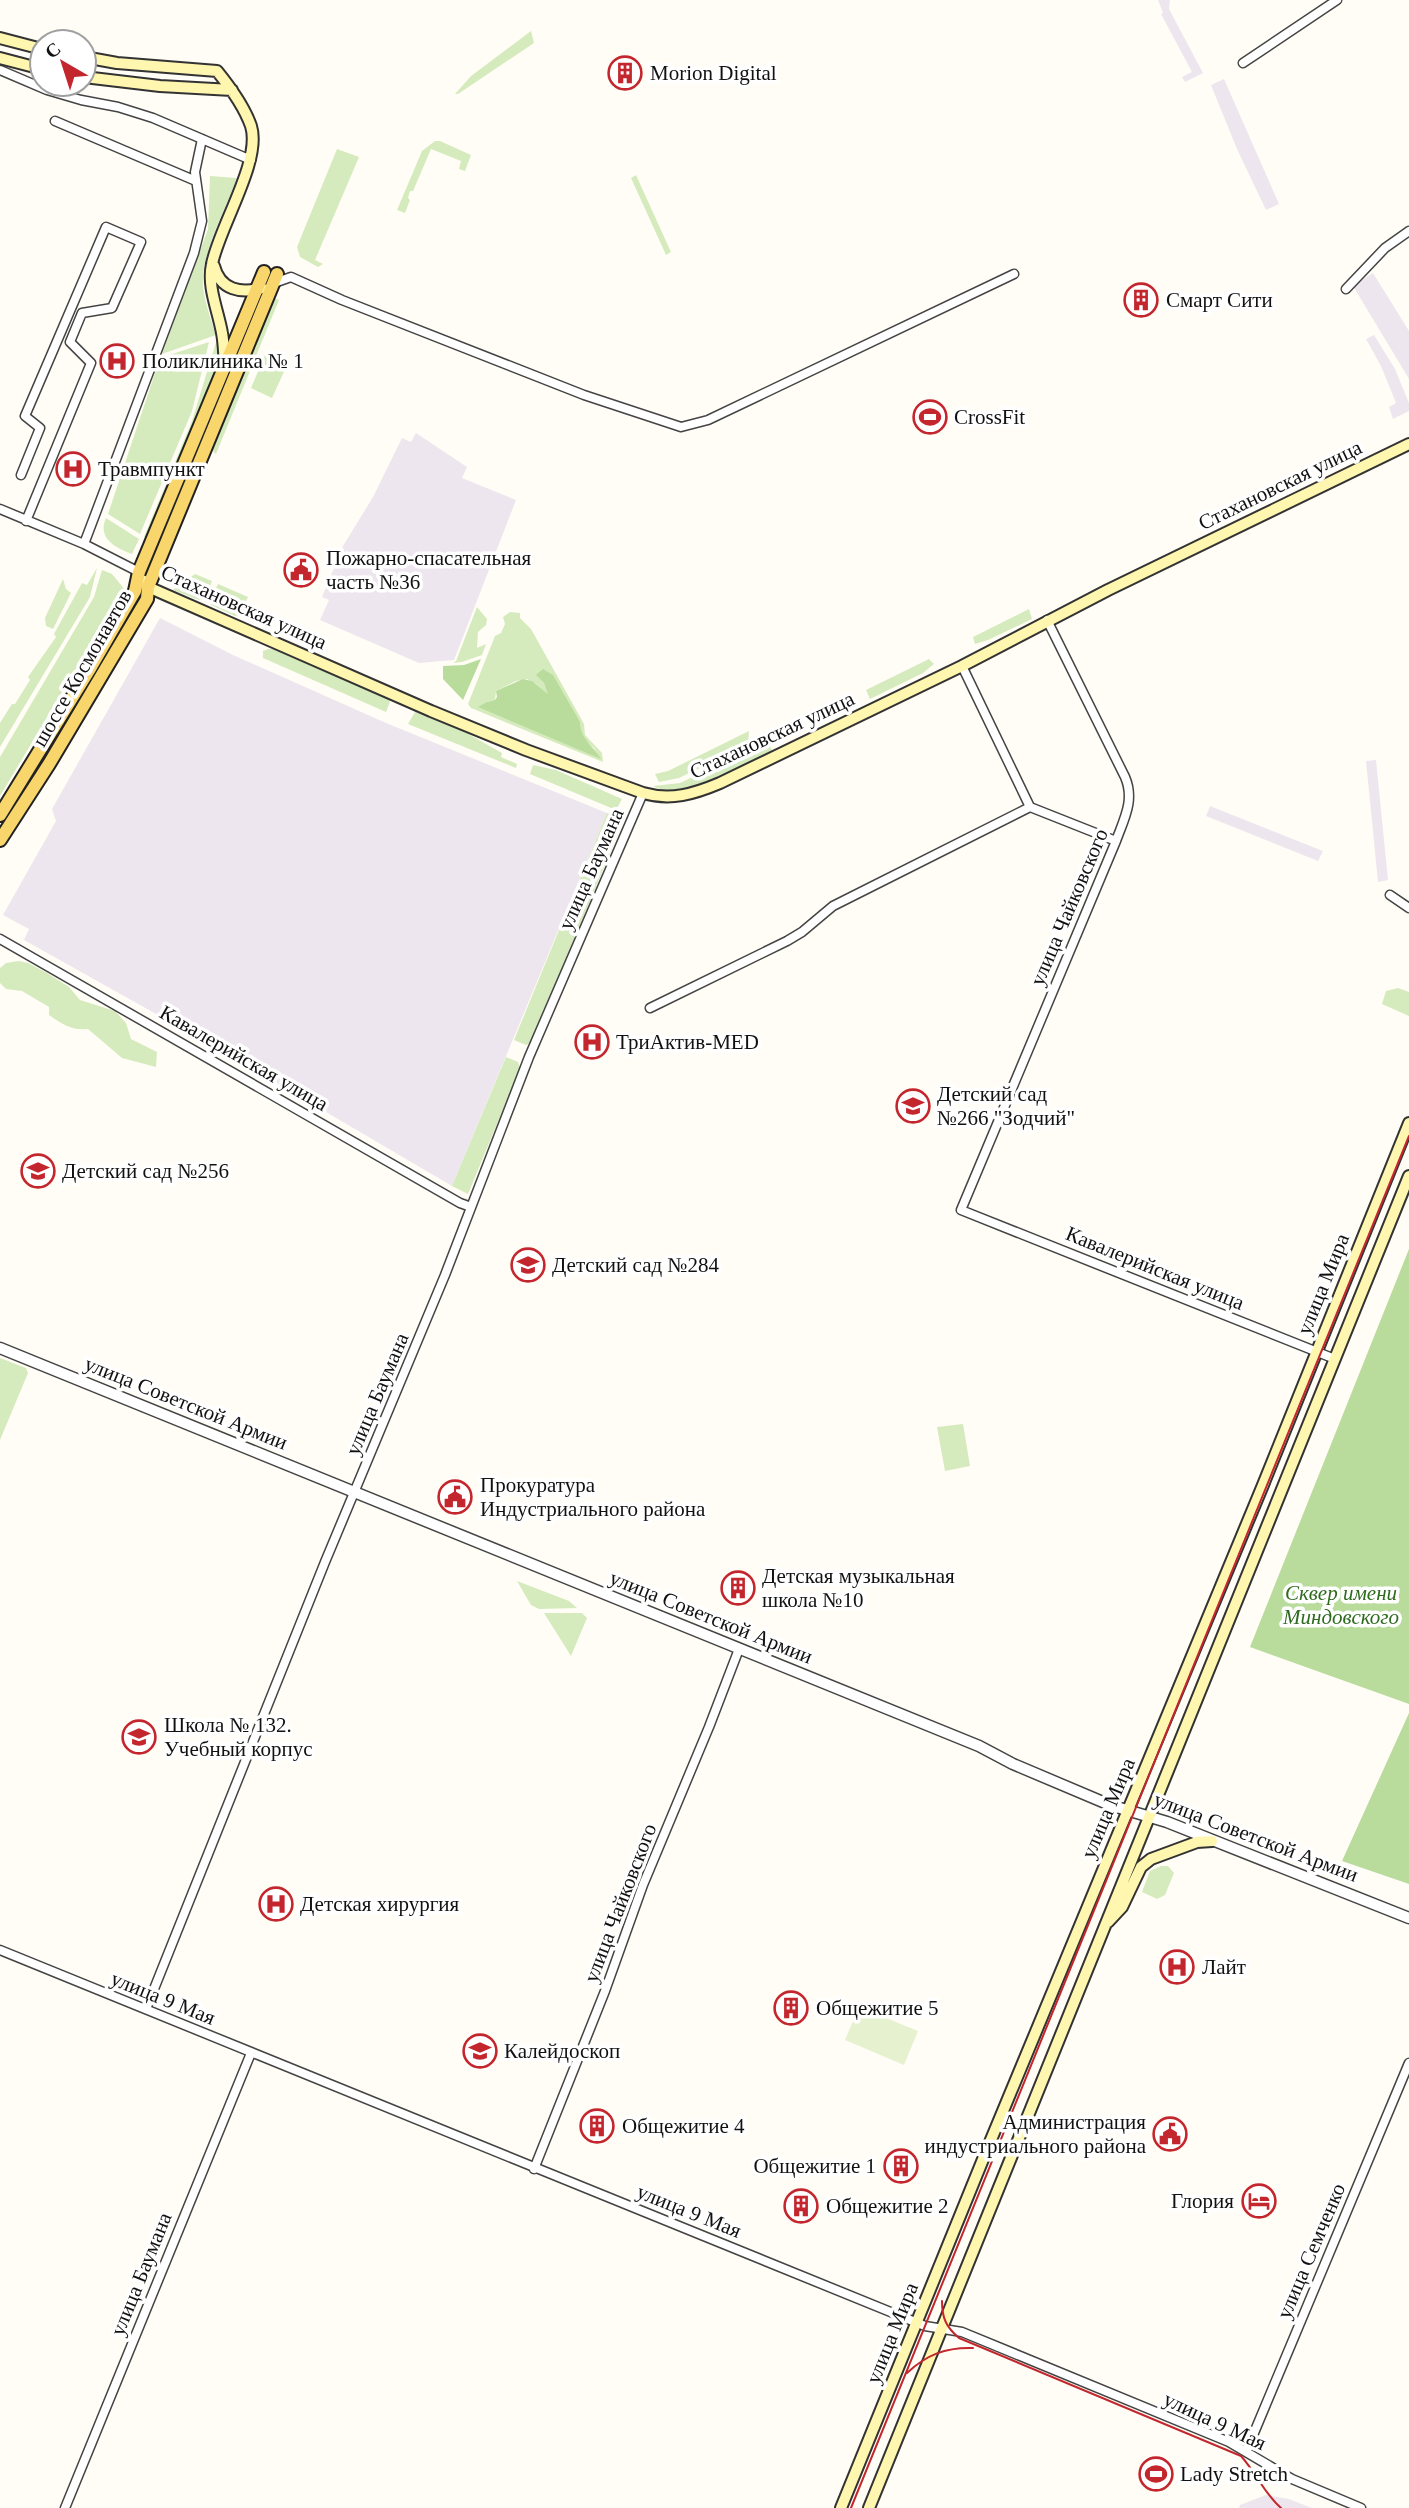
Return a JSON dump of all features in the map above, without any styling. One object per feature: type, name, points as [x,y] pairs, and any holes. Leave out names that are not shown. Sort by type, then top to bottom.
[{"type":"main road","points":[[0,38],[28,45]]},
{"type":"main road","points":[[0,58],[28,65]]},
{"type":"main road","points":[[98,60],[217,71],[232,90],[251,127],[251,160],[211,270],[225,365]]},
{"type":"main road","points":[[98,79],[232,90]]},
{"type":"main road","points":[[214,257],[215,272],[224,285],[236,290],[257,289]]},
{"type":"main road","name":"шоссе Космонавтов","points":[[0,815],[92,667],[135,590],[139,572],[257,289],[272,276]]},
{"type":"main road","name":"шоссе Космонавтов","points":[[0,840],[49,764],[147,598],[148,587],[272,276]]},
{"type":"main road","name":"Стахановская улица","points":[[139,572],[148,587],[431,711],[526,750],[643,793],[659,798],[675,797],[697,792],[962,666],[1046,621],[1409,444]]},
{"type":"main road","name":"улица Мира","points":[[841,2508],[1409,1123]]},
{"type":"main road","name":"улица Мира","points":[[869,2508],[1409,1176]]},
{"type":"main road","points":[[1104,1927],[1122,1907],[1141,1867],[1151,1859],[1197,1842],[1212,1841]]},
{"type":"street","points":[[1242,63],[1337,0]]},
{"type":"street","points":[[0,70],[47,90],[153,118],[251,160]]},
{"type":"street","points":[[55,121],[195,181]]},
{"type":"street","points":[[83,544],[194,253],[202,221],[195,164],[202,139]]},
{"type":"street","points":[[21,475],[40,428],[25,416],[106,228],[141,242],[112,308],[82,313],[74,332],[70,342],[91,363],[26,520]]},
{"type":"street","points":[[1346,289],[1385,248],[1409,231]]},
{"type":"street","points":[[272,276],[290,277],[584,395],[663,422],[687,427],[708,420],[1014,274]]},
{"type":"street","points":[[0,509],[83,544],[139,572]]},
{"type":"street","name":"улица Чайковского","points":[[961,1210],[1116,841],[1130,801],[1127,782],[1046,621]]},
{"type":"street","points":[[962,666],[1030,807],[1116,841]]},
{"type":"street","name":"улица Баумана","points":[[146,2010],[534,1046],[643,793]]},
{"type":"street","points":[[650,1007],[787,942],[833,906],[1030,807]]},
{"type":"street","points":[[1390,895],[1409,908]]},
{"type":"street","name":"Кавалерийская улица","points":[[0,939],[471,1207]]},
{"type":"street","name":"Кавалерийская улица","points":[[961,1210],[1335,1359]]},
{"type":"street","name":"улица Советской Армии","points":[[0,1348],[979,1746],[1013,1764],[1110,1805],[1149,1816],[1409,1918]]},
{"type":"street","name":"улица Чайковского","points":[[534,2169],[605,1991],[643,1885],[739,1649]]},
{"type":"street","name":"улица 9 Мая","points":[[0,1950],[931,2328],[962,2332],[1229,2442],[1292,2479],[1361,2508]]},
{"type":"street","name":"улица Баумана","points":[[65,2508],[251,2053]]},
{"type":"street","name":"улица Семченко","points":[[1246,2452],[1409,2063]]},
{"type":"shaded area","points":[[1158,0],[1170,0],[1169,9],[1203,73],[1185,82],[1182,77],[1192,72],[1161,14],[1163,13]]},
{"type":"shaded area","points":[[1224,79],[1279,204],[1266,210],[1211,85]]},
{"type":"shaded area","points":[[1373,273],[1409,331],[1409,379],[1353,286]]},
{"type":"shaded area","points":[[1374,335],[1395,369],[1409,403],[1409,411],[1393,419],[1389,407],[1396,403],[1381,366],[1366,339]]},
{"type":"shaded area","points":[[416,433],[467,467],[462,478],[516,500],[454,660],[419,663],[320,620],[329,600],[322,597],[343,546],[373,497],[402,438],[411,442]]},
{"type":"shaded area","points":[[160,618],[233,655],[386,723],[607,813],[452,1186],[215,1047],[24,940],[29,929],[3,915],[56,821],[52,809]]},
{"type":"shaded area","points":[[1376,760],[1388,880],[1378,882],[1366,761]]},
{"type":"shaded area","points":[[1210,806],[1323,851],[1318,861],[1206,816]]},
{"type":"shaded area","points":[[1266,2495],[1289,2499],[1312,2508],[1239,2508],[1240,2505]]},
{"type":"green space","points":[[531,31],[534,43],[455,94],[471,76]]},
{"type":"green space","points":[[435,141],[471,155],[465,171],[459,169],[461,161],[431,149],[413,191],[410,191],[405,213],[397,210],[422,151]]},
{"type":"green space","points":[[337,149],[359,157],[315,260],[323,264],[318,267],[300,257],[297,247]]},
{"type":"green space","points":[[636,175],[671,252],[666,255],[631,178]]},
{"type":"green space","points":[[210,176],[237,178],[210,246],[203,274],[205,299],[216,335],[162,354],[208,229]]},
{"type":"green space","points":[[274,298],[279,300],[216,454],[213,445]]},
{"type":"green space","points":[[217,339],[219,367],[148,539],[144,537],[192,421]]},
{"type":"green space","points":[[209,342],[192,411],[140,534],[108,514],[160,358]]},
{"type":"green space","points":[[265,355],[287,365],[272,398],[251,388]]},
{"type":"green space","points":[[106,518],[139,539],[132,554],[120,549],[106,537]]},
{"type":"green space","points":[[97,568],[90,597],[0,747],[0,723],[12,704],[15,704],[30,680],[28,677],[56,637],[54,634],[82,583],[87,585]]},
{"type":"green space","points":[[102,570],[112,574],[126,591],[98,642],[83,657],[0,796],[0,757],[94,597]]},
{"type":"green space","points":[[195,574],[212,581],[206,597],[199,600],[173,590]]},
{"type":"green space","points":[[63,579],[66,589],[71,593],[53,629],[46,626],[45,618]]},
{"type":"green space","points":[[218,584],[248,597],[240,615],[235,616],[211,605],[210,600]]},
{"type":"green space","points":[[477,607],[487,619],[486,625],[478,632],[477,648],[486,644],[482,655],[453,663],[456,661]]},
{"type":"green space","points":[[1029,609],[1032,619],[975,644],[973,637]]},
{"type":"green space","points":[[510,612],[520,613],[520,618],[531,629],[584,724],[585,735],[602,753],[603,762],[471,708],[468,704],[495,636],[501,633],[505,624],[503,617]],"holes":[[[543,670],[583,738],[600,758],[487,702],[495,700],[496,691],[516,681],[527,679],[550,696],[537,675]]]},
{"type":"green space","points":[[274,649],[388,699],[390,702],[386,712],[263,658],[263,651]]},
{"type":"green space","points":[[481,659],[463,700],[443,679],[443,666],[464,665]]},
{"type":"green space","points":[[929,659],[934,664],[923,673],[870,699],[866,690]]},
{"type":"green space","points":[[543,669],[553,675],[580,722],[585,737],[601,759],[478,707],[495,700],[496,691],[523,679],[532,681],[548,694],[544,683],[536,675]]},
{"type":"green space","points":[[415,712],[463,731],[502,753],[501,757],[517,764],[516,768],[408,724]]},
{"type":"green space","points":[[749,731],[748,745],[679,778],[659,782],[655,774],[668,771]]},
{"type":"green space","points":[[768,742],[773,752],[713,781],[680,791],[665,791],[653,786],[680,783]]},
{"type":"green space","points":[[533,765],[556,770],[622,799],[616,810],[530,774]]},
{"type":"green space","points":[[607,813],[619,817],[622,824],[531,1043],[526,1045],[514,1040]]},
{"type":"green space","points":[[6,963],[28,963],[69,987],[80,1000],[115,1011],[126,1023],[131,1039],[157,1052],[156,1067],[122,1058],[88,1029],[72,1028],[63,1024],[49,1015],[49,1007],[22,991],[6,989],[0,983],[0,968]]},
{"type":"green space","points":[[1398,988],[1409,992],[1409,1016],[1382,1004],[1386,991]]},
{"type":"green space","points":[[506,1057],[518,1062],[520,1068],[468,1194],[452,1186]]},
{"type":"green space","name":"Сквер имени Миндовского","points":[[1409,1249],[1409,1704],[1250,1647]]},
{"type":"green space","points":[[0,1358],[26,1368],[28,1373],[0,1440]]},
{"type":"green space","points":[[963,1424],[970,1466],[945,1471],[937,1427]]},
{"type":"green space","points":[[517,1581],[569,1601],[577,1608],[539,1609],[531,1605]]},
{"type":"green space","points":[[544,1613],[582,1613],[587,1618],[571,1656]]},
{"type":"green space","points":[[1409,1713],[1409,1884],[1342,1861]]},
{"type":"green space","points":[[1168,1866],[1174,1873],[1165,1895],[1157,1899],[1142,1892],[1150,1871]]},
{"type":"green space","points":[[859,2007],[918,2031],[904,2065],[845,2040]]},
{"type":"tram line","points":[[851,2508],[1409,1136]]},
{"type":"tram line","points":[[942,2301],[946,2322],[959,2338],[1241,2456],[1269,2496],[1281,2508]]},
{"type":"tram line","points":[[907,2373],[937,2353],[973,2348]]},
{"type":"place","name":"Morion Digital","points":[[625,73]]},
{"type":"place","name":"Смарт Сити","points":[[1141,300]]},
{"type":"place","name":"Поликлиника № 1","points":[[117,361]]},
{"type":"place","name":"CrossFit","points":[[930,417]]},
{"type":"place","name":"Травмпункт","points":[[73,469]]},
{"type":"place","name":"Пожарно-спасательная часть №36","points":[[301,570]]},
{"type":"place","name":"ТриАктив-MED","points":[[592,1042]]},
{"type":"place","name":"Детский сад №266 \"Зодчий\"","points":[[913,1106]]},
{"type":"place","name":"Детский сад №256","points":[[38,1171]]},
{"type":"place","name":"Детский сад №284","points":[[528,1265]]},
{"type":"place","name":"Прокуратура Индустриального района","points":[[455,1497]]},
{"type":"place","name":"Детская музыкальная школа №10","points":[[738,1588]]},
{"type":"place","name":"Школа № 132. Учебный корпус","points":[[139,1737]]},
{"type":"place","name":"Детская хирургия","points":[[276,1904]]},
{"type":"place","name":"Лайт","points":[[1177,1967]]},
{"type":"place","name":"Общежитие 5","points":[[791,2008]]},
{"type":"place","name":"Калейдоскоп","points":[[480,2051]]},
{"type":"place","name":"Общежитие 4","points":[[597,2126]]},
{"type":"place","name":"Администрация индустриального района","points":[[1170,2134]]},
{"type":"place","name":"Общежитие 1","points":[[901,2166]]},
{"type":"place","name":"Глория","points":[[1259,2201]]},
{"type":"place","name":"Общежитие 2","points":[[801,2206]]},
{"type":"place","name":"Lady Stretch","points":[[1156,2474]]}]
